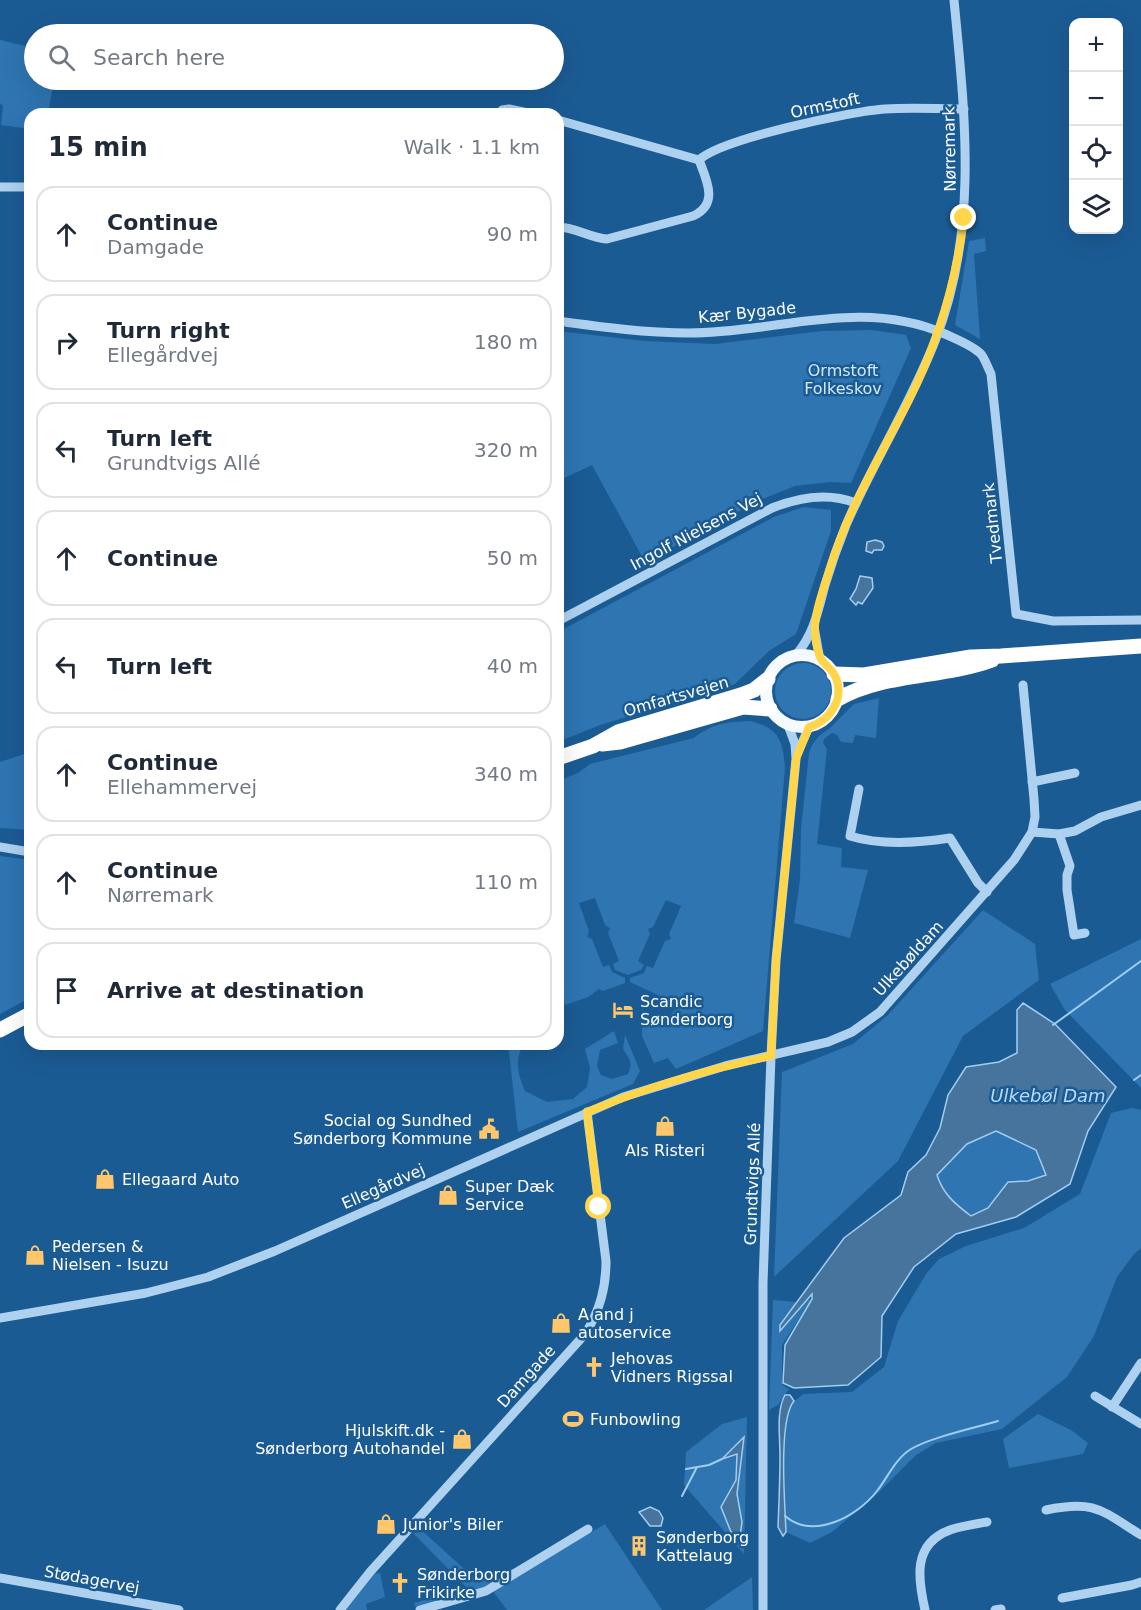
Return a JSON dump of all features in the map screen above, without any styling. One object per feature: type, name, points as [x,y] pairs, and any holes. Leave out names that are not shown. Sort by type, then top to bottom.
[{"type":"highway","points":[[834,674],[864,675],[970,657],[1141,646]]},
{"type":"highway","points":[[838,699],[864,687],[972,667],[1001,656]]},
{"type":"highway","name":"Omfartsvejen","points":[[564,756],[593,746],[618,732],[741,695],[754,690],[768,679]]},
{"type":"highway","name":"Omfartsvejen","points":[[593,746],[620,742],[743,708],[770,709]]},
{"type":"highway","points":[[0,1030],[24,1017]]},
{"type":"main road","points":[[796,655],[811,656],[820,660],[834,674],[838,686],[838,699],[830,715],[821,723],[809,727],[788,725],[770,709],[766,697],[768,679],[777,665],[785,659],[796,655]]},
{"type":"street","name":"Nørremark","points":[[814,627],[831,564],[856,503],[909,399],[939,331],[951,294],[959,258],[964,218],[966,163],[964,109],[954,0]]},
{"type":"street","name":"Ormstoft","points":[[699,160],[712,150],[751,137],[861,112],[886,109],[964,109]]},
{"type":"street","points":[[564,122],[699,160],[709,194],[703,212],[607,239],[596,238],[564,228]]},
{"type":"street","points":[[0,187],[24,187]]},
{"type":"street","name":"Kær Bygade","points":[[564,322],[636,330],[690,333],[746,329],[818,318],[853,316],[884,318],[939,331]]},
{"type":"street","name":"Tvedmark","points":[[939,331],[960,340],[981,354],[992,374],[1016,615],[1053,621],[1141,620]]},
{"type":"street","name":"Ingolf Nielsens Vej","points":[[564,618],[772,508],[810,497],[836,497],[856,503]]},
{"type":"street","points":[[796,655],[804,646],[814,627]]},
{"type":"street","points":[[814,627],[820,660]]},
{"type":"street","name":"Ulkebøldam","points":[[771,1056],[828,1042],[868,1022],[920,968],[1014,860],[1032,832],[1035,817],[1023,685]]},
{"type":"street","name":"Grundtvigs Allé","points":[[763,1610],[763,1283],[776,960],[796,759],[795,744],[788,725]]},
{"type":"street","name":"Grundtvigs Allé","points":[[796,759],[809,727]]},
{"type":"street","points":[[1032,782],[1075,774]]},
{"type":"street","points":[[859,789],[850,836],[866,841],[925,842],[951,838],[978,883],[987,892]]},
{"type":"street","points":[[1032,832],[1059,834],[1075,831],[1101,817],[1141,805]]},
{"type":"street","points":[[1059,834],[1070,866],[1067,875],[1067,890],[1074,934],[1085,933]]},
{"type":"street","points":[[0,847],[24,851]]},
{"type":"street","name":"Ellegårdvej","points":[[0,1318],[146,1293],[208,1277],[275,1251],[587,1112],[655,1085],[771,1056]]},
{"type":"street","name":"Damgade","points":[[340,1610],[370,1572],[586,1333],[596,1316],[606,1282],[606,1261],[587,1112]]},
{"type":"street","points":[[1112,1407],[1141,1363]]},
{"type":"street","points":[[1095,1396],[1141,1424]]},
{"type":"street","points":[[1046,1510],[1086,1505],[1103,1511],[1141,1535]]},
{"type":"street","points":[[925,1610],[919,1567],[932,1542],[949,1530],[987,1522]]},
{"type":"street","points":[[420,1610],[486,1591],[588,1529]]},
{"type":"street","name":"Stødagervej","points":[[0,1578],[179,1610]]},
{"type":"street","points":[[1062,1598],[1141,1582]]},
{"type":"green space","points":[[0,40],[24,46],[24,90],[52,90],[49,108],[24,108],[24,128],[1,125],[3,106],[0,103]]},
{"type":"green space","points":[[985,238],[986,251],[974,254],[980,339],[955,325],[969,241]]},
{"type":"green space","name":"Ormstoft Folkeskov","points":[[872,330],[906,335],[911,348],[851,483],[830,482],[795,486],[760,500],[645,562],[592,465],[564,478],[564,332],[644,341],[715,344],[822,331]]},
{"type":"green space","points":[[804,507],[831,510],[831,531],[796,634],[769,651],[735,684],[600,725],[564,740],[564,629],[774,517]]},
{"type":"green space","points":[[797,663],[809,663],[823,671],[831,685],[829,702],[823,711],[809,719],[797,719],[780,707],[775,697],[775,685],[787,668]]},
{"type":"green space","points":[[879,698],[876,738],[855,735],[853,743],[841,742],[837,735],[832,733],[824,739],[823,743],[827,749],[817,844],[842,848],[841,867],[868,870],[850,938],[794,923],[800,879],[801,829],[809,753],[819,736],[854,704]]},
{"type":"green space","points":[[750,721],[767,727],[773,732],[781,743],[785,768],[763,1031],[676,1069],[668,1058],[654,1063],[642,1036],[642,1010],[652,1019],[662,1023],[675,1010],[671,1001],[630,982],[630,978],[644,973],[647,966],[653,968],[665,941],[671,939],[669,934],[681,906],[666,900],[653,927],[648,929],[650,934],[638,961],[644,965],[641,970],[628,975],[615,970],[613,964],[619,961],[608,933],[610,928],[605,925],[595,898],[579,903],[589,931],[587,937],[592,939],[603,967],[609,965],[612,972],[625,978],[625,983],[603,991],[599,989],[588,997],[565,1005],[564,779],[578,773],[590,764],[694,738],[720,724]]},
{"type":"green space","points":[[24,754],[24,830],[0,828],[0,762]]},
{"type":"green space","points":[[0,856],[24,859],[24,1001],[0,1014]]},
{"type":"green space","points":[[983,910],[1035,944],[1039,980],[963,1036],[898,1161],[774,1277],[782,1072],[853,1044],[888,1015]]},
{"type":"green space","points":[[1141,939],[1141,1088],[1065,1010],[1050,984]]},
{"type":"green space","points":[[614,1031],[618,1043],[600,1050],[597,1066],[601,1075],[612,1079],[628,1074],[629,1058],[623,1049],[625,1035],[640,1071],[633,1084],[518,1132],[509,1050],[521,1050],[518,1067],[525,1091],[547,1102],[573,1099],[587,1087],[590,1068],[585,1049]]},
{"type":"green space","points":[[1132,1108],[1141,1110],[1141,1248],[1117,1277],[1094,1336],[1067,1377],[1002,1429],[936,1443],[916,1455],[878,1493],[832,1532],[810,1543],[786,1532],[784,1449],[789,1406],[803,1394],[852,1392],[884,1367],[898,1321],[926,1274],[939,1259],[966,1246],[1024,1228],[1080,1194],[1111,1113]]},
{"type":"green space","points":[[997,1131],[1036,1150],[1046,1175],[1028,1181],[1008,1182],[988,1208],[971,1216],[951,1198],[937,1175],[967,1144]]},
{"type":"green space","points":[[812,1299],[782,1345],[782,1385],[789,1389],[778,1405],[769,1410],[773,1300],[796,1302]]},
{"type":"green space","points":[[1038,1414],[1071,1430],[1088,1443],[1083,1454],[1009,1468],[1003,1439]]},
{"type":"green space","points":[[747,1417],[744,1554],[684,1485],[686,1452],[722,1424]]},
{"type":"green space","points":[[605,1524],[662,1610],[507,1610],[492,1590]]},
{"type":"green space","points":[[418,1527],[472,1576],[482,1580],[515,1568],[516,1571],[486,1589],[416,1608],[414,1603],[467,1588],[414,1534]]},
{"type":"green space","points":[[380,1573],[385,1597],[366,1604],[367,1610],[346,1610],[374,1574]]},
{"type":"green space","points":[[752,1577],[753,1610],[704,1610]]},
{"type":"water","points":[[875,540],[882,542],[884,546],[882,550],[874,550],[872,553],[866,551],[867,542]]},
{"type":"water","points":[[860,576],[872,578],[873,588],[862,604],[858,602],[856,605],[850,599]]},
{"type":"water","name":"Ulkebøl Dam","points":[[1023,1003],[1055,1024],[1116,1087],[1088,1131],[1070,1184],[1016,1217],[956,1234],[914,1267],[882,1316],[881,1357],[848,1385],[794,1388],[783,1383],[785,1345],[812,1299],[812,1294],[780,1331],[780,1325],[844,1238],[901,1195],[908,1172],[926,1155],[940,1128],[948,1095],[966,1067],[999,1062],[1017,1053],[1017,1010]],"holes":[[[996,1131],[1036,1150],[1046,1175],[1028,1181],[1008,1182],[988,1208],[971,1216],[950,1198],[937,1175],[967,1144]]]},
{"type":"water","points":[[785,1395],[790,1395],[794,1401],[789,1411],[784,1443],[786,1532],[783,1536],[778,1527],[779,1424],[780,1409]]},
{"type":"water","points":[[744,1437],[737,1494],[742,1522],[740,1536],[731,1532],[721,1507],[736,1480],[737,1454],[722,1459]]},
{"type":"water","points":[[650,1507],[659,1511],[663,1518],[661,1526],[650,1526],[639,1512]]},
{"type":"waterway","points":[[1053,1025],[1141,961]]},
{"type":"waterway","points":[[1134,1080],[1141,1075]]},
{"type":"waterway","points":[[785,1516],[796,1523],[808,1526],[834,1522],[846,1517],[868,1501],[896,1463],[911,1449],[941,1437],[998,1421]]},
{"type":"waterway","points":[[686,1469],[709,1465],[722,1459]]},
{"type":"waterway","points":[[682,1496],[697,1467]]},
{"type":"place","name":"Scandic Sønderborg","points":[[623,1010]]},
{"type":"place","name":"Als Risteri","points":[[665,1126]]},
{"type":"place","name":"Social og Sundhed Sønderborg Kommune","points":[[489,1129]]},
{"type":"place","name":"Ellegaard Auto","points":[[105,1179]]},
{"type":"place","name":"Super Dæk Service","points":[[448,1195]]},
{"type":"place","name":"Pedersen & Nielsen - Isuzu","points":[[35,1255]]},
{"type":"place","name":"A and j autoservice","points":[[561,1323]]},
{"type":"place","name":"Jehovas Vidners Rigssal","points":[[594,1367]]},
{"type":"place","name":"Funbowling","points":[[573,1419]]},
{"type":"place","name":"Hjulskift.dk - Sønderborg Autohandel","points":[[462,1439]]},
{"type":"place","name":"Junior's Biler","points":[[386,1524]]},
{"type":"place","name":"Sønderborg Kattelaug","points":[[639,1546]]},
{"type":"place","name":"Sønderborg Frikirke","points":[[400,1583]]},
{"type":"route","points":[[599,1207],[587,1112],[655,1085],[771,1056],[776,960],[796,759],[809,727],[821,723],[830,715],[839,693],[837,680],[831,668],[820,660],[814,627],[840,540],[935,341],[951,294],[959,258],[964,218]]}]
